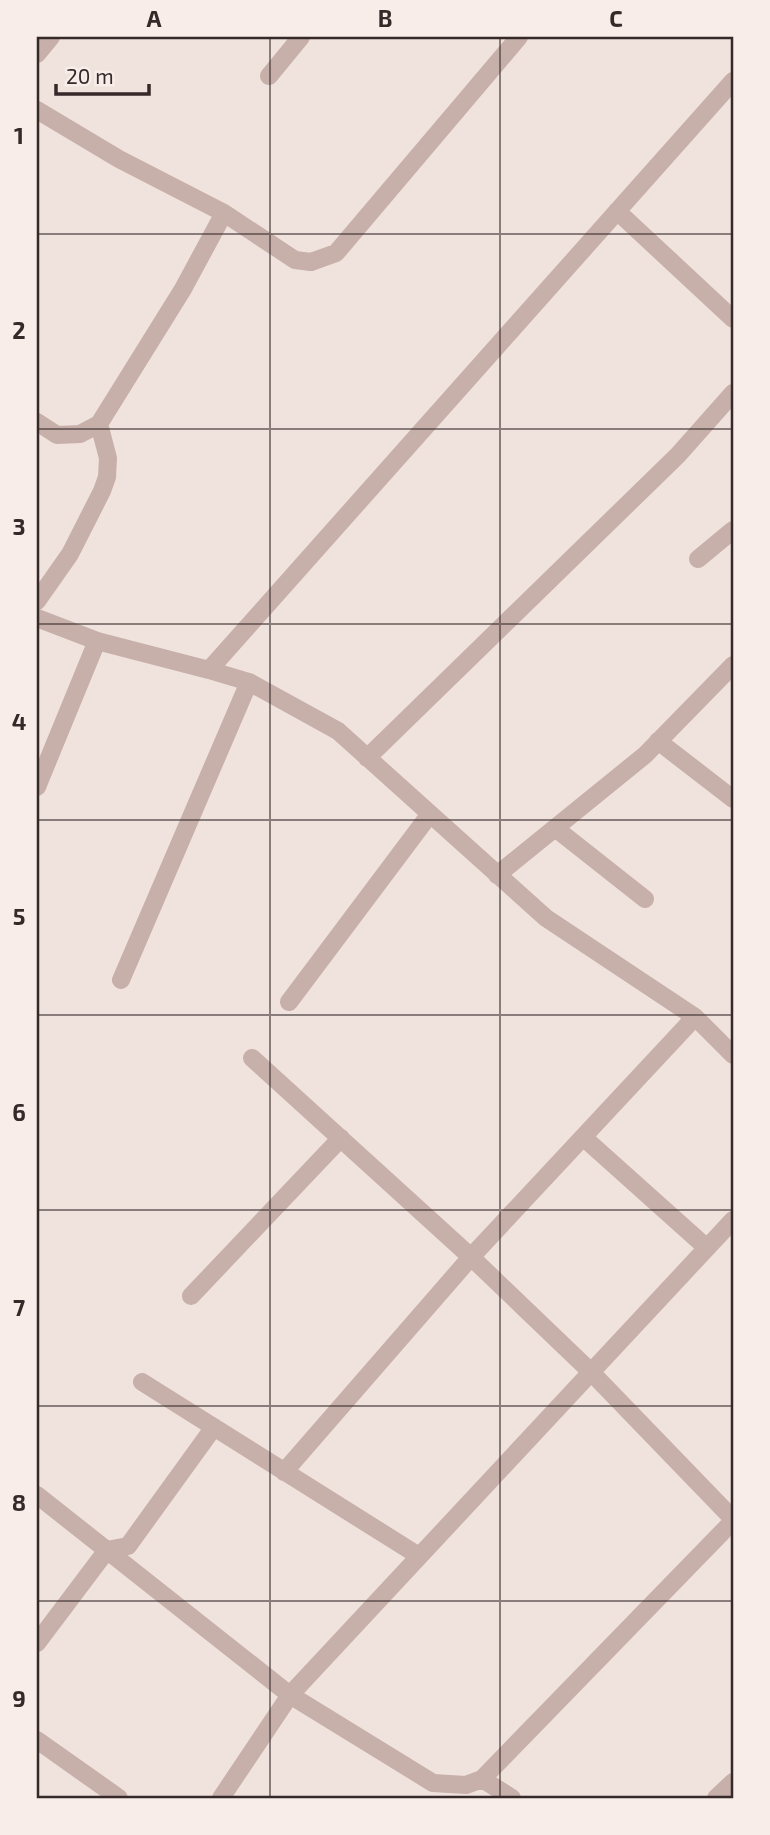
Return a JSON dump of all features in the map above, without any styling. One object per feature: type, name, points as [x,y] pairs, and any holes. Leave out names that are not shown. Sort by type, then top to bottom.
[{"type":"street","points":[[37,54],[51,37]]},
{"type":"street","points":[[269,76],[301,37]]},
{"type":"street","points":[[37,110],[119,159],[224,214],[295,260],[311,262],[336,253],[519,37]]},
{"type":"street","points":[[209,670],[733,81]]},
{"type":"street","points":[[617,211],[733,319]]},
{"type":"street","points":[[37,422],[57,435],[80,434],[99,424],[183,289],[224,214]]},
{"type":"street","points":[[367,758],[678,455],[733,393]]},
{"type":"street","points":[[37,601],[70,554],[103,491],[108,458],[99,424]]},
{"type":"street","points":[[698,559],[733,530]]},
{"type":"street","points":[[37,618],[97,641],[249,682],[338,732],[546,918],[695,1017],[733,1055]]},
{"type":"street","points":[[37,787],[97,641]]},
{"type":"street","points":[[497,875],[645,755],[733,666]]},
{"type":"street","points":[[121,981],[249,682]]},
{"type":"street","points":[[658,741],[733,799]]},
{"type":"street","points":[[289,1002],[430,814]]},
{"type":"street","points":[[555,828],[645,899]]},
{"type":"street","points":[[284,1472],[471,1256],[695,1017]]},
{"type":"street","points":[[37,1495],[290,1695],[433,1783],[466,1785],[482,1779],[733,1520],[591,1372],[471,1256],[253,1058]]},
{"type":"street","points":[[583,1137],[706,1248]]},
{"type":"street","points":[[191,1296],[341,1138]]},
{"type":"street","points":[[221,1798],[290,1695],[733,1220]]},
{"type":"street","points":[[142,1382],[419,1556]]},
{"type":"street","points":[[37,1643],[107,1550],[128,1546],[214,1427]]},
{"type":"street","points":[[37,1740],[110,1796]]},
{"type":"street","points":[[482,1779],[512,1798]]},
{"type":"street","points":[[716,1798],[733,1782]]}]
